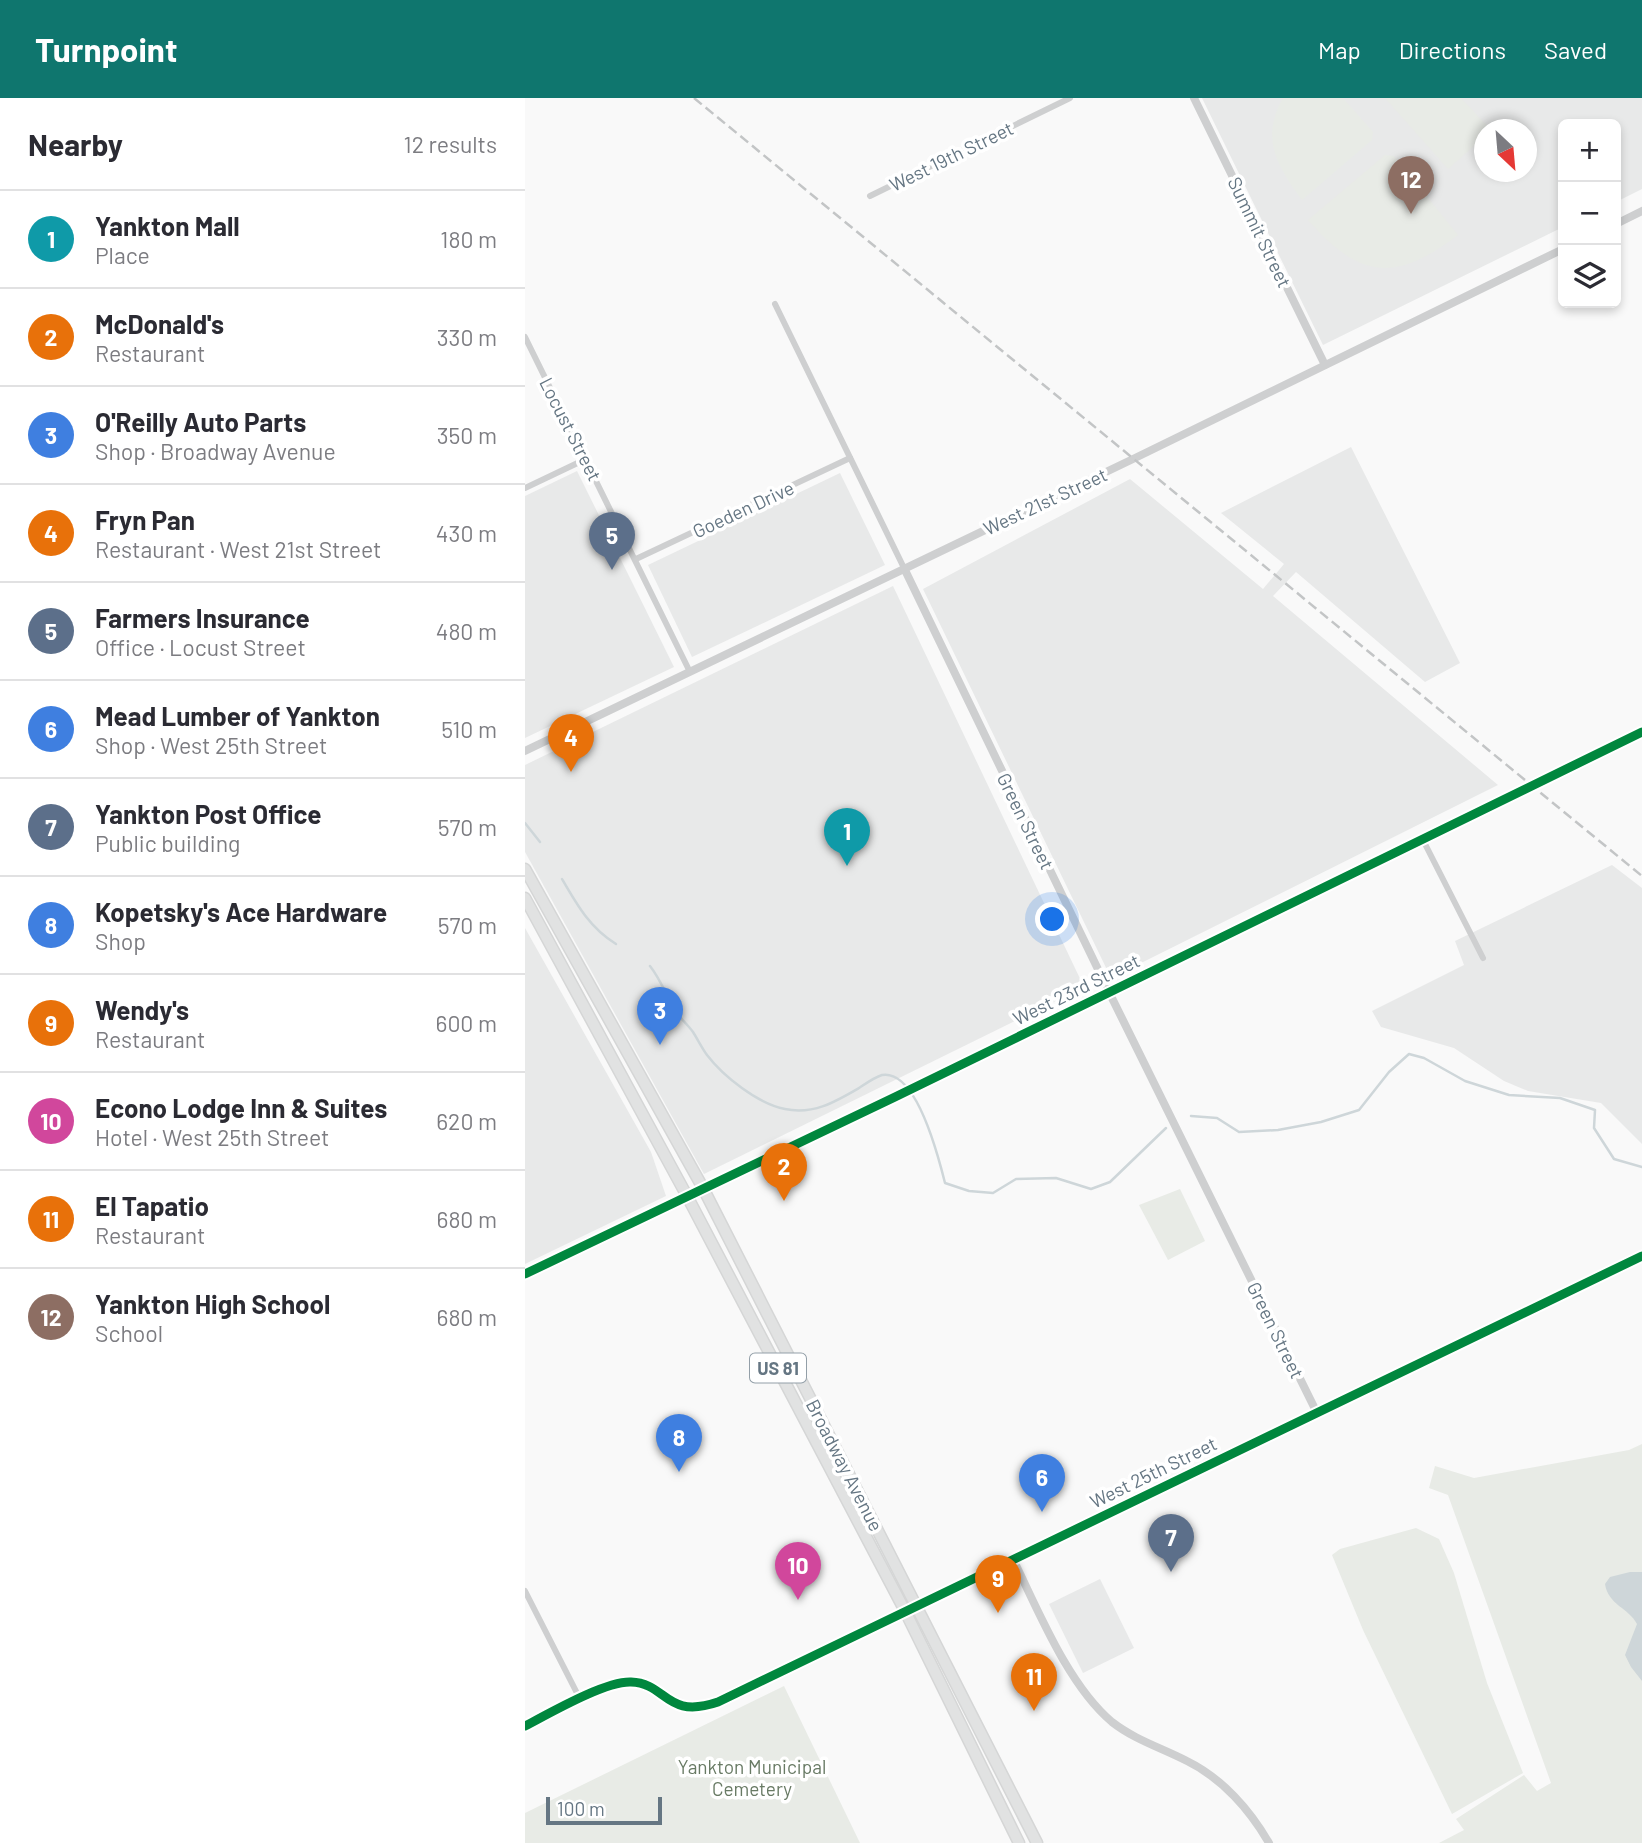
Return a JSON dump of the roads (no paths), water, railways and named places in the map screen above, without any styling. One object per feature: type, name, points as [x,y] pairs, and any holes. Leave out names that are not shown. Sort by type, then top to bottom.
[{"type":"highway","name":"Broadway Avenue","points":[[525,869],[703,1188],[1037,1843]]},
{"type":"highway","name":"Broadway Avenue","points":[[525,898],[687,1196],[905,1611],[1019,1843]]},
{"type":"street","name":"West 19th Street","points":[[870,196],[1070,98]]},
{"type":"street","name":"Summit Street","points":[[1194,98],[1325,366]]},
{"type":"street","points":[[1621,221],[1642,211]]},
{"type":"street","name":"West 21st Street","points":[[525,751],[1558,251]]},
{"type":"street","name":"Green Street","points":[[775,303],[1109,992],[1317,1413]]},
{"type":"street","name":"Locust Street","points":[[525,337],[690,672]]},
{"type":"street","points":[[525,488],[586,458]]},
{"type":"street","name":"Goeden Drive","points":[[636,559],[850,458]]},
{"type":"street","name":"West 23rd Street","points":[[525,1274],[912,1089],[1642,732]]},
{"type":"street","points":[[1422,838],[1483,958]]},
{"type":"street","name":"West 25th Street","points":[[525,1726],[621,1682],[649,1687],[668,1701],[681,1706],[707,1706],[1642,1256]]},
{"type":"street","points":[[1013,1559],[1060,1653],[1100,1710],[1138,1739],[1186,1760],[1222,1784],[1247,1811],[1269,1843]]},
{"type":"street","points":[[525,1591],[580,1699]]},
{"type":"waterway","points":[[525,823],[540,842]]},
{"type":"waterway","points":[[562,879],[591,923],[616,944]]},
{"type":"waterway","points":[[650,966],[676,1012],[722,1072],[753,1095],[775,1106],[795,1110],[814,1109],[841,1098],[879,1076],[895,1077],[916,1100],[932,1137],[945,1183],[969,1191],[993,1193],[1016,1179],[1056,1178],[1091,1189],[1110,1182],[1166,1128]]},
{"type":"waterway","points":[[1191,1116],[1217,1118],[1239,1132],[1278,1130],[1321,1122],[1359,1110],[1389,1072],[1409,1054],[1424,1058],[1465,1081],[1509,1095],[1560,1098],[1595,1110],[1594,1128],[1614,1159],[1642,1167]]},
{"type":"railway","points":[[694,98],[1642,876]]},
{"type":"place","name":"Yankton High School","points":[[1411,214]]},
{"type":"place","name":"Farmers Insurance","points":[[612,570]]},
{"type":"place","name":"Fryn Pan","points":[[571,772]]},
{"type":"place","name":"Yankton Mall","points":[[847,866]]},
{"type":"place","name":"O'Reilly Auto Parts","points":[[660,1045]]},
{"type":"place","name":"McDonald's","points":[[784,1201]]},
{"type":"place","name":"Kopetsky's Ace Hardware","points":[[679,1472]]},
{"type":"place","name":"Mead Lumber of Yankton","points":[[1042,1512]]},
{"type":"place","name":"Yankton Post Office","points":[[1171,1572]]},
{"type":"place","name":"Econo Lodge Inn & Suites","points":[[798,1600]]},
{"type":"place","name":"Wendy's","points":[[998,1613]]},
{"type":"place","name":"El Tapatio","points":[[1034,1711]]},
{"type":"park label","name":"Yankton Municipal Cemetery","points":[[752,1777]]}]
